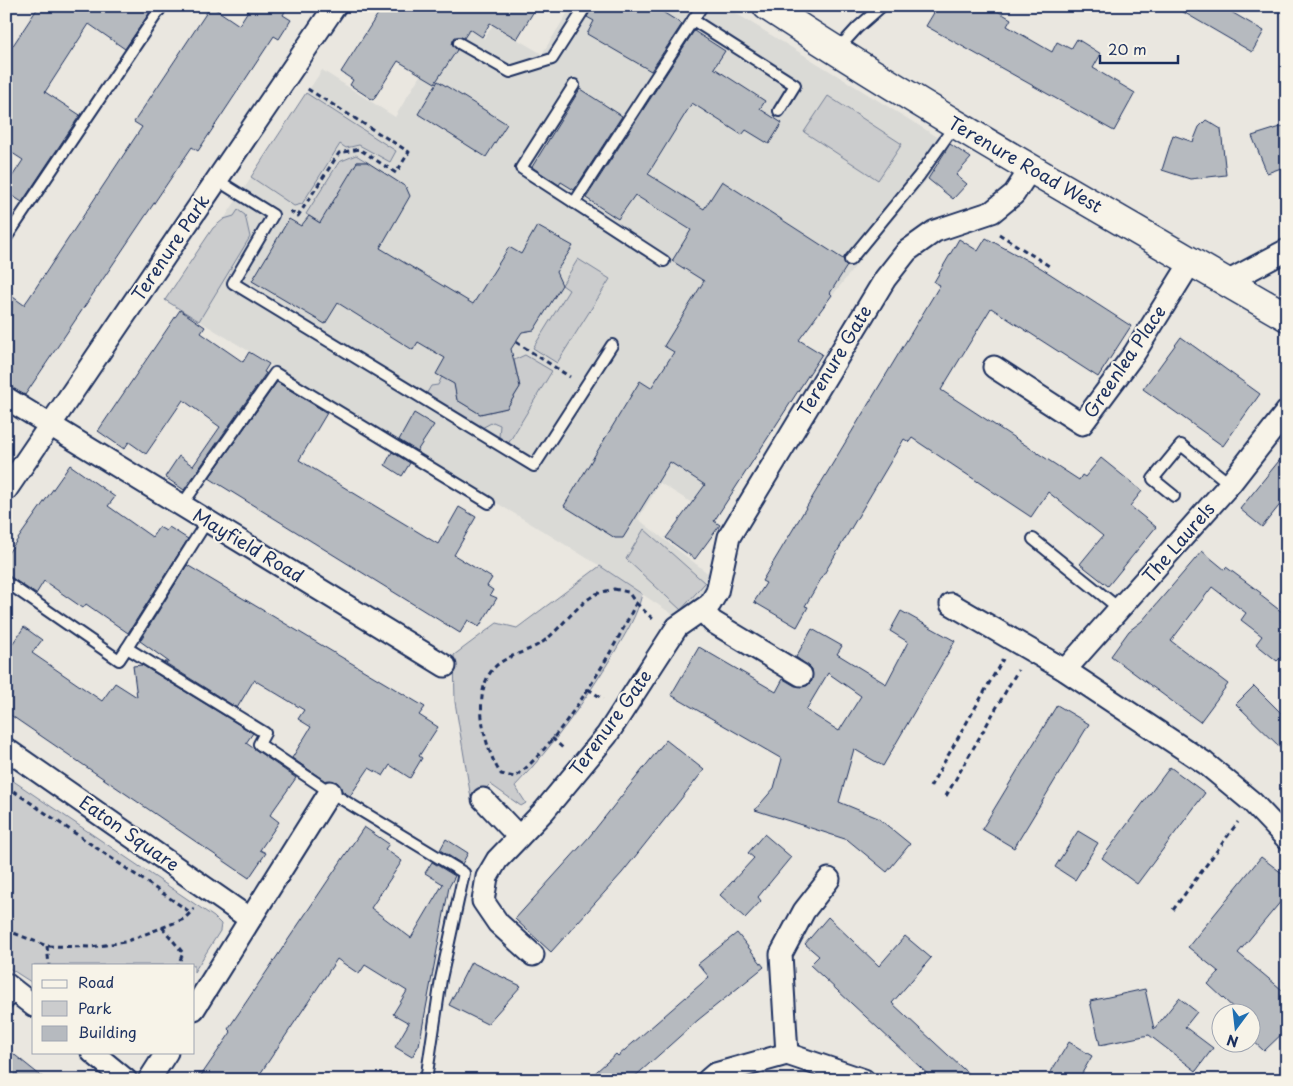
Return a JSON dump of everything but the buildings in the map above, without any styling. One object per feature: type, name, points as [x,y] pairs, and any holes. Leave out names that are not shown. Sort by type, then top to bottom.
[{"type":"main road","name":"Terenure Road West","points":[[769,7],[836,52],[955,124],[1191,262],[1227,282],[1285,309]]},
{"type":"street","name":"Terenure Park","points":[[6,490],[335,6]]},
{"type":"street","name":"Terenure Gate","points":[[533,955],[498,923],[483,901],[487,877],[497,860],[544,811],[607,735],[677,627],[710,604],[717,592],[729,537],[885,279],[907,251],[935,231],[992,212],[1014,194],[1031,168]]},
{"type":"street","points":[[1227,282],[1287,250]]},
{"type":"street","name":"Greenlea Place","points":[[994,367],[1082,424],[1134,354],[1191,262]]},
{"type":"street","name":"Mayfield Road","points":[[6,398],[445,666]]},
{"type":"street","name":"The Laurels","points":[[1065,670],[1121,610],[1230,484],[1287,412]]},
{"type":"street","points":[[951,604],[1065,670],[1205,763],[1252,802],[1287,839]]},
{"type":"street","points":[[702,610],[713,622],[801,675]]},
{"type":"street","name":"Eaton Square","points":[[6,749],[250,919]]},
{"type":"street","points":[[195,1007],[330,792]]},
{"type":"street","points":[[483,799],[519,837]]},
{"type":"street","points":[[787,1054],[781,954],[804,912],[829,879]]},
{"type":"street","points":[[10,994],[32,1005]]},
{"type":"street","points":[[94,1054],[126,1080]]},
{"type":"street","points":[[153,1078],[166,1054]]},
{"type":"street","points":[[708,1080],[715,1074],[787,1054],[864,1080]]},
{"type":"lane","points":[[6,238],[162,6]]},
{"type":"lane","points":[[459,43],[510,72],[552,59],[586,6]]},
{"type":"lane","points":[[574,203],[702,6]]},
{"type":"lane","points":[[836,52],[857,28],[882,6]]},
{"type":"lane","points":[[693,20],[795,85],[779,111]]},
{"type":"lane","points":[[574,84],[521,168],[664,261]]},
{"type":"lane","points":[[850,260],[919,176],[955,124]]},
{"type":"lane","points":[[217,180],[273,215],[233,283],[534,466],[612,345]]},
{"type":"lane","points":[[182,505],[275,373],[489,503]]},
{"type":"lane","points":[[1174,496],[1154,480],[1181,445],[1230,484]]},
{"type":"lane","points":[[6,582],[119,660],[208,521]]},
{"type":"lane","points":[[1033,539],[1121,610]]},
{"type":"lane","points":[[127,648],[265,733],[259,744],[330,792],[464,873],[441,979],[426,1080]]},
{"type":"path","points":[[283,207],[298,216],[339,153],[359,149],[396,173],[409,152],[288,76]]},
{"type":"path","points":[[992,212],[993,230],[1049,266]]},
{"type":"path","points":[[516,342],[585,387]]},
{"type":"path","points":[[614,589],[628,592],[636,603],[588,689],[552,738],[525,769],[515,777],[501,774],[495,765],[483,724],[483,686],[489,672],[501,662],[546,640],[595,594],[614,589]]},
{"type":"path","points":[[930,787],[1022,645]]},
{"type":"path","points":[[946,796],[1022,645]]},
{"type":"path","points":[[6,786],[190,912]]},
{"type":"path","points":[[1173,910],[1252,802]]},
{"type":"path","points":[[6,930],[47,946],[90,947],[125,942],[184,919],[197,906]]},
{"type":"path","points":[[162,927],[183,953],[178,964]]},
{"type":"path","points":[[47,946],[49,964]]},
{"type":"shaded area","points":[[572,6],[724,6],[949,144],[932,164],[936,169],[875,241],[811,323],[796,338],[822,354],[716,518],[660,483],[638,519],[714,578],[681,620],[600,566],[165,300],[213,228],[224,219],[322,70],[395,117],[454,19],[484,38],[493,25],[542,54]]},
{"type":"green space","points":[[306,93],[396,151],[390,162],[359,145],[346,148],[340,144],[302,204],[294,206],[251,177]]},
{"type":"green space","points":[[828,96],[902,144],[878,180],[804,132]]},
{"type":"green space","points":[[356,155],[367,162],[357,162],[329,228],[306,214],[339,162]]},
{"type":"green space","points":[[238,210],[245,215],[250,237],[199,321],[165,300],[213,228],[224,219],[234,216]]},
{"type":"green space","points":[[578,259],[610,279],[557,363],[533,348],[569,290],[562,285]]},
{"type":"green space","points":[[452,355],[457,400],[480,414],[507,408],[520,387],[514,360],[525,355],[552,371],[508,444],[499,437],[500,425],[493,422],[480,429],[425,396],[431,386],[438,385]]},
{"type":"green space","points":[[644,529],[705,583],[681,610],[626,559]]},
{"type":"green space","points":[[600,566],[642,594],[627,631],[592,688],[568,722],[543,755],[515,786],[526,803],[521,806],[490,784],[476,799],[471,798],[455,702],[454,655],[497,623],[517,628]]},
{"type":"green space","points":[[6,776],[214,917],[221,924],[220,931],[195,970],[195,964],[32,964],[32,983],[6,966]]}]
